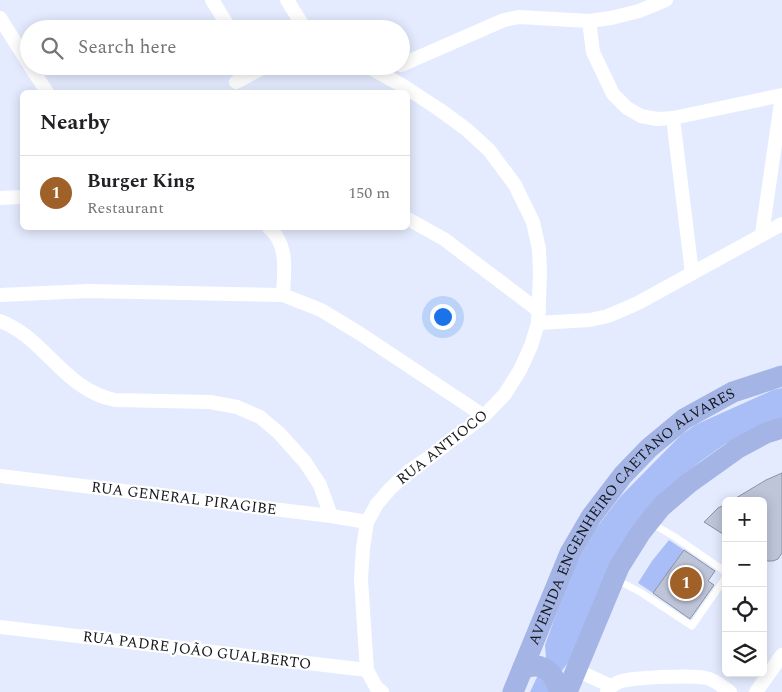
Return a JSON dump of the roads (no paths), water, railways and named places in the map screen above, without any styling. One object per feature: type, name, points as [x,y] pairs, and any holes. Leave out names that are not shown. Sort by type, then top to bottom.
[{"type":"main road","name":"AVENIDA ENGENHEIRO CAETANO ALVARES","points":[[512,692],[570,552],[590,517],[623,475],[649,448],[684,419],[732,392],[782,376]]},
{"type":"main road","name":"AVENIDA ENGENHEIRO CAETANO ALVARES","points":[[567,692],[619,567],[641,532],[661,506],[689,482],[738,448],[766,433],[782,428]]},
{"type":"main road","points":[[523,668],[536,666],[549,672],[555,678],[560,692]]},
{"type":"street","points":[[212,0],[224,20]]},
{"type":"street","points":[[287,0],[299,20]]},
{"type":"street","points":[[410,62],[504,20],[519,17],[589,21],[639,11],[666,0]]},
{"type":"street","points":[[0,18],[20,49]]},
{"type":"street","points":[[589,21],[593,52],[613,94],[627,108],[641,116],[657,119],[673,118],[782,95],[762,234]]},
{"type":"street","points":[[36,75],[46,90]]},
{"type":"street","points":[[236,82],[248,75]]},
{"type":"street","name":"RUA ANTIOCO","points":[[367,670],[361,579],[367,522],[377,504],[409,471],[484,416],[505,394],[520,370],[531,346],[539,317],[539,249],[533,222],[515,185],[490,150],[466,129],[405,86],[384,75]]},
{"type":"street","points":[[673,118],[692,273]]},
{"type":"street","points":[[0,198],[20,197]]},
{"type":"street","points":[[410,220],[444,239],[539,317],[590,320],[608,316],[638,303],[782,224]]},
{"type":"street","points":[[270,230],[279,239],[284,252],[283,295]]},
{"type":"street","points":[[0,296],[88,291],[283,295],[321,310],[484,416]]},
{"type":"street","points":[[0,321],[10,324],[29,338],[78,383],[103,398],[115,400],[210,402],[237,407],[260,417],[279,433],[305,462],[320,485],[331,516]]},
{"type":"street","name":"RUA GENERAL PIRAGIBE","points":[[0,476],[367,522]]},
{"type":"street","name":"RUA PADRE JOÃO GUALBERTO","points":[[0,627],[367,670]]},
{"type":"street","points":[[756,692],[782,655]]},
{"type":"street","points":[[367,670],[376,687],[382,692]]},
{"type":"street","points":[[576,670],[609,689],[619,682],[632,679],[690,677],[705,678],[716,682],[730,692]]},
{"type":"lane","points":[[649,521],[722,569]]},
{"type":"lane","points":[[614,578],[640,592],[692,626],[722,584]]},
{"type":"place","name":"Burger King","points":[[686,583]]}]
